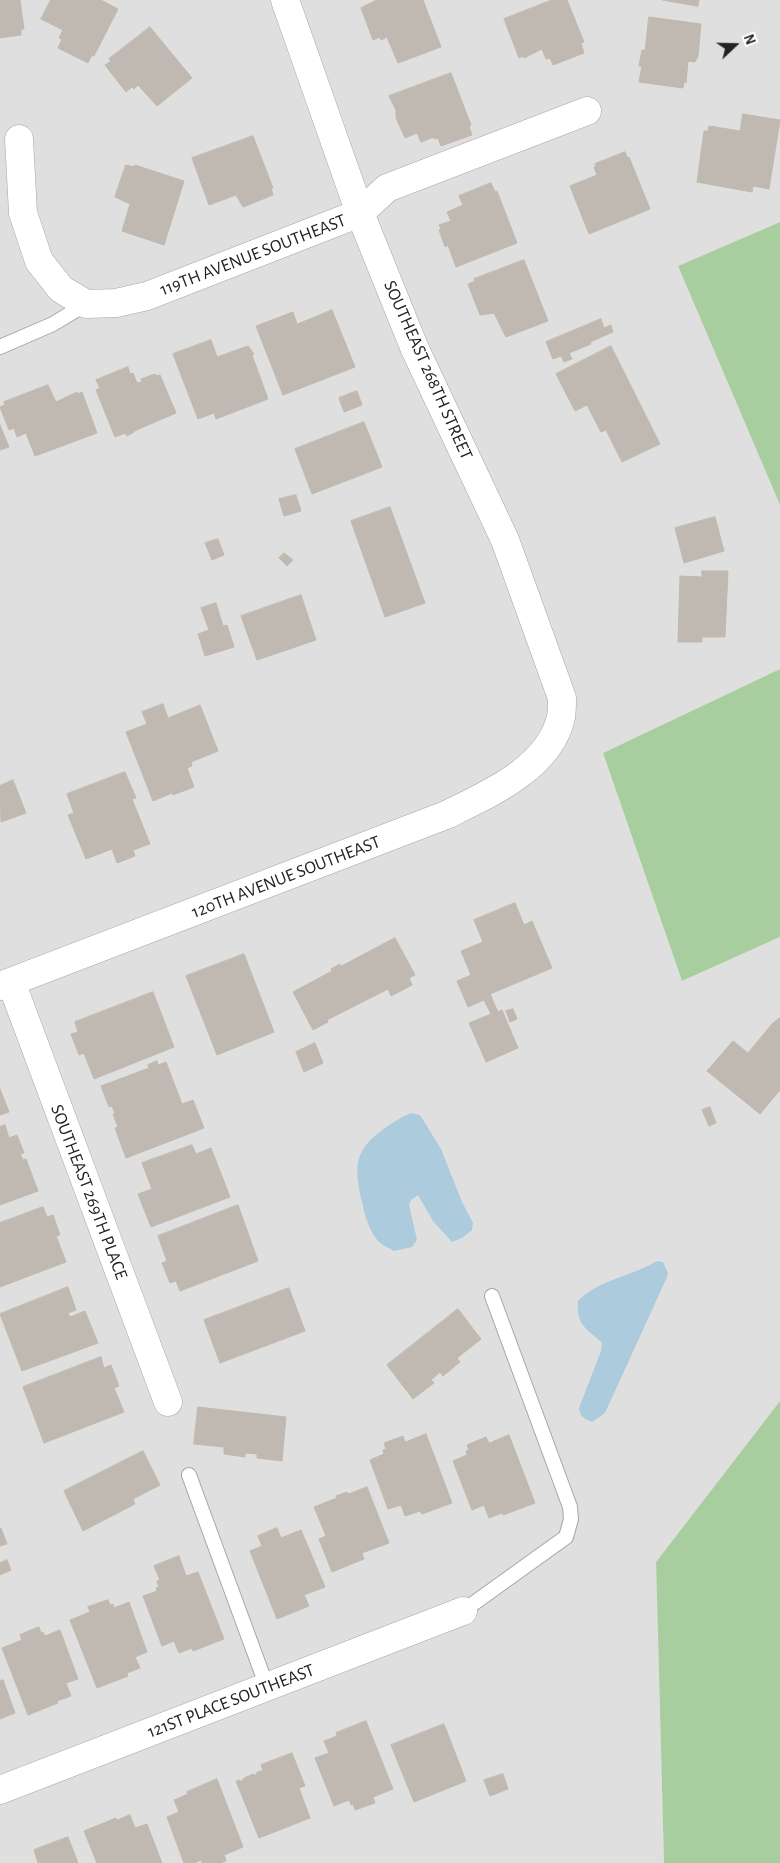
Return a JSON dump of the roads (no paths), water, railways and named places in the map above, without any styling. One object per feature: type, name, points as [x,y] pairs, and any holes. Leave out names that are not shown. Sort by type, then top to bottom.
[{"type":"street","name":"SOUTHEAST 268TH STREET","points":[[286,0],[360,213],[414,347],[505,540],[562,698],[561,718],[553,738]]},
{"type":"street","name":"119TH AVENUE SOUTHEAST","points":[[86,304],[116,303],[147,296],[360,213],[387,188],[587,111]]},
{"type":"street","points":[[19,139],[23,214],[39,261],[61,289],[86,304]]},
{"type":"street","name":"120TH AVENUE SOUTHEAST","points":[[5,984],[446,815],[501,788],[537,759],[553,738]]},
{"type":"street","name":"SOUTHEAST 269TH PLACE","points":[[5,984],[168,1402]]},
{"type":"street","name":"121ST PLACE SOUTHEAST","points":[[0,1790],[463,1611]]},
{"type":"lane","points":[[0,347],[53,324],[86,304]]},
{"type":"lane","points":[[463,1611],[566,1536],[572,1519],[570,1507],[492,1296]]},
{"type":"lane","points":[[189,1475],[268,1687]]},
{"type":"water","points":[[412,1113],[420,1115],[441,1149],[462,1202],[473,1223],[472,1230],[462,1238],[452,1242],[433,1221],[418,1195],[411,1200],[409,1205],[417,1240],[412,1247],[394,1251],[378,1241],[368,1224],[358,1181],[358,1162],[361,1153],[374,1136],[398,1119]]},
{"type":"water","points":[[657,1261],[663,1262],[668,1273],[667,1277],[605,1413],[592,1422],[589,1421],[581,1415],[579,1408],[601,1351],[602,1343],[580,1321],[578,1301],[595,1288]]}]
